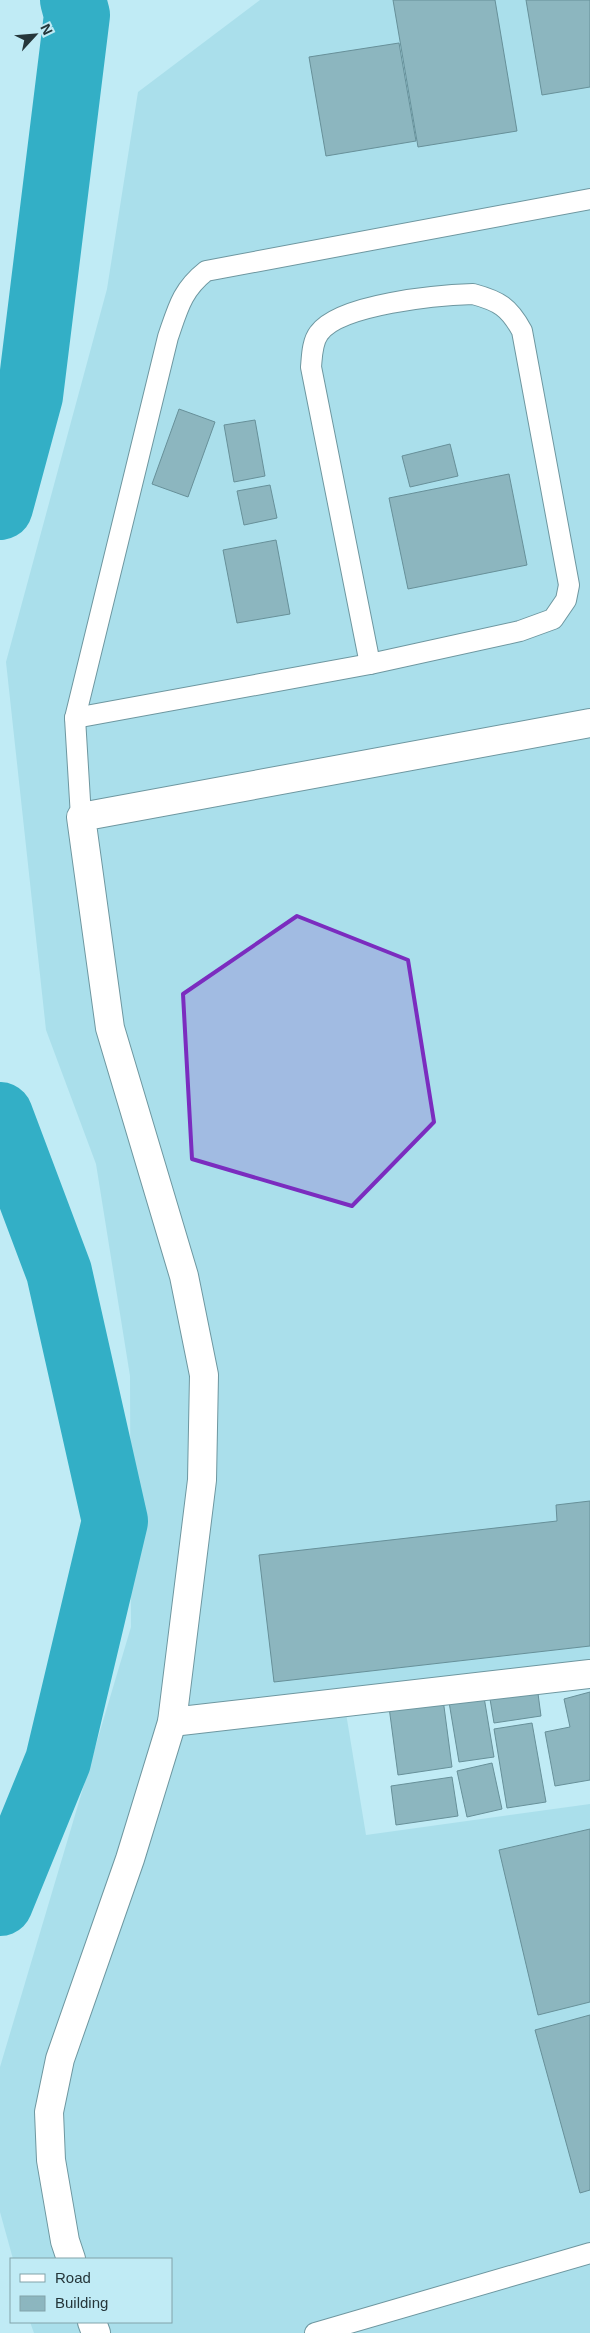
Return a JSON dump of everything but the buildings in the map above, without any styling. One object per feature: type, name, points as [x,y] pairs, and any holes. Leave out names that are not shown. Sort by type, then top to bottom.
[{"type":"street","points":[[71,2258],[65,2241],[51,2160],[49,2112],[60,2059],[130,1859],[172,1722],[202,1480],[204,1375],[184,1276],[110,1028],[81,818],[590,723]]},
{"type":"street","points":[[172,1722],[590,1674]]},
{"type":"lane","points":[[81,818],[75,718],[168,337],[183,295],[193,281],[206,271],[590,199]]},
{"type":"lane","points":[[75,718],[370,664],[520,631],[553,619],[566,600],[569,584],[522,331],[515,318],[504,306],[488,298],[473,294],[448,295],[354,311],[334,321],[319,333],[314,345],[311,367],[370,664]]},
{"type":"lane","points":[[315,2333],[590,2254]]},
{"type":"highlighted area","points":[[297,916],[408,960],[434,1122],[352,1206],[192,1159],[183,994]]},
{"type":"shaded area","points":[[260,0],[590,0],[590,1666],[344,1701],[366,1835],[590,1804],[590,2333],[34,2333],[30,2323],[172,2323],[172,2258],[13,2258],[0,2212],[0,2067],[131,1627],[130,1376],[96,1164],[46,1030],[6,662],[107,289],[138,92]]},
{"type":"waterway","points":[[0,507],[30,396],[77,15],[73,0]]},
{"type":"waterway","points":[[0,1115],[59,1272],[115,1521],[58,1761],[0,1903]]}]
